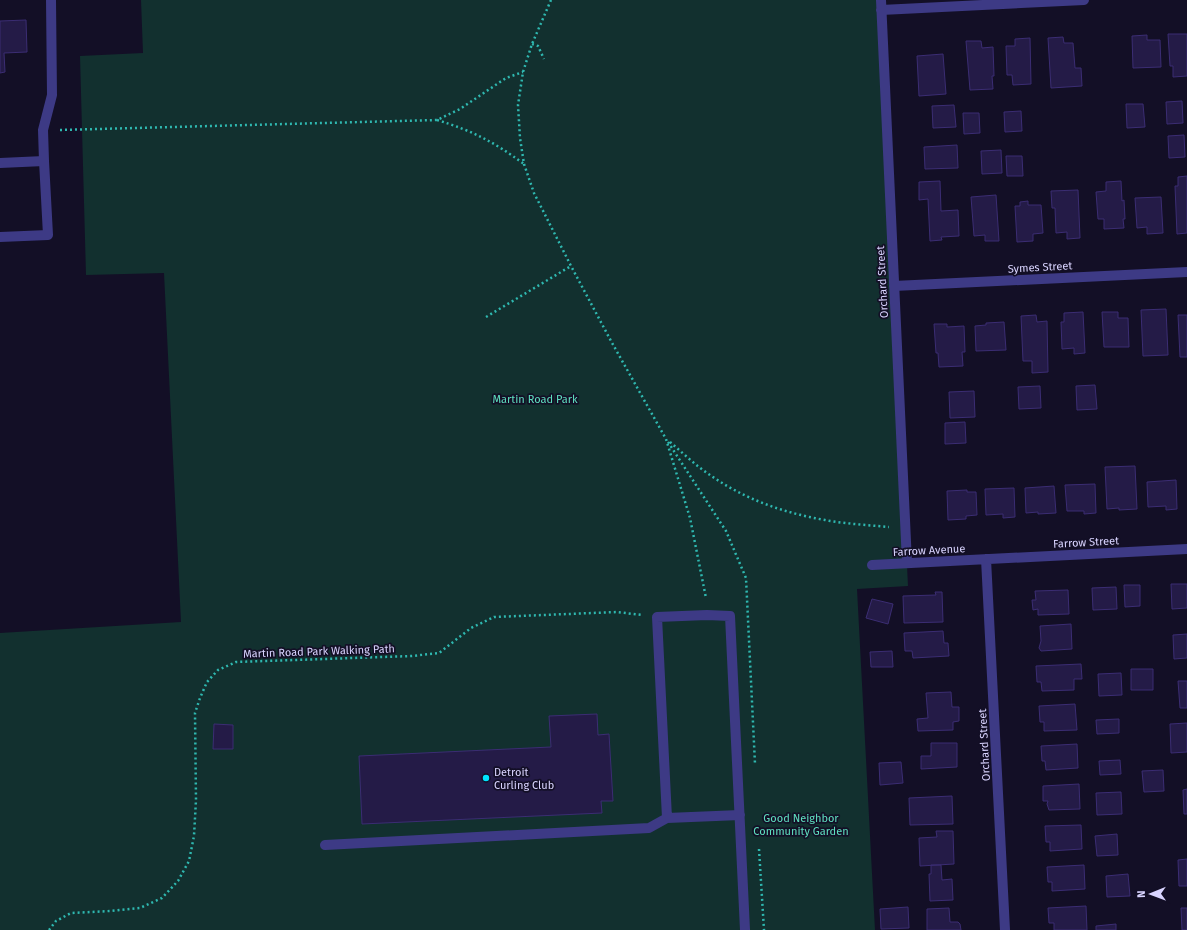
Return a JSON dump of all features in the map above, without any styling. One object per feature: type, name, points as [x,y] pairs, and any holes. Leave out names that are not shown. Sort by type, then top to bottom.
[{"type":"street","points":[[0,237],[48,235],[43,130],[52,95],[51,0]]},
{"type":"street","points":[[881,5],[1084,0]]},
{"type":"street","name":"Orchard Street","points":[[881,5],[907,563]]},
{"type":"street","points":[[0,164],[44,161]]},
{"type":"street","name":"Symes Street","points":[[894,286],[1187,272]]},
{"type":"street","name":"Farrow Street","points":[[986,559],[1187,549]]},
{"type":"street","name":"Orchard Street","points":[[986,559],[1005,930]]},
{"type":"street","name":"Farrow Avenue","points":[[872,565],[986,559]]},
{"type":"street","points":[[667,818],[657,618],[707,615],[730,616],[745,930]]},
{"type":"street","points":[[325,845],[649,828],[667,818],[740,815]]},
{"type":"path","points":[[551,0],[532,44],[523,72],[518,105],[520,138],[524,164],[534,193],[571,266],[666,439],[690,518],[705,592],[707,615]]},
{"type":"path","points":[[532,44],[538,46],[544,59]]},
{"type":"path","points":[[437,120],[460,109],[506,78],[523,72]]},
{"type":"path","points":[[43,130],[437,120],[469,130],[481,136],[506,150],[524,164]]},
{"type":"path","points":[[486,317],[571,266]]},
{"type":"path","points":[[666,439],[708,475],[750,498],[776,508],[826,521],[892,527]]},
{"type":"path","name":"Martin Road Park Walking Path","points":[[49,930],[56,921],[71,913],[140,908],[162,898],[178,881],[189,861],[194,836],[196,800],[195,714],[207,682],[218,670],[236,662],[412,656],[439,652],[471,628],[494,617],[617,612],[657,618]]},
{"type":"green space","name":"Martin Road Park","points":[[141,0],[880,0],[908,586],[857,589],[875,930],[0,930],[0,633],[181,622],[164,273],[86,275],[80,56],[143,53]]},
{"type":"building","points":[[26,20],[27,52],[4,53],[5,72],[0,73],[0,21]]},
{"type":"building","points":[[1168,34],[1187,34],[1187,76],[1173,77],[1173,66],[1170,66]]},
{"type":"building","points":[[1147,35],[1147,40],[1160,40],[1161,67],[1133,68],[1132,36]]},
{"type":"building","points":[[1063,37],[1064,43],[1073,43],[1075,68],[1081,68],[1082,86],[1051,88],[1048,38]]},
{"type":"building","points":[[1030,38],[1031,84],[1013,85],[1012,75],[1007,75],[1006,46],[1015,46],[1015,39]]},
{"type":"building","points":[[966,41],[981,41],[982,48],[993,47],[993,89],[970,90]]},
{"type":"building","points":[[943,54],[946,94],[919,96],[917,56]]},
{"type":"building","points":[[1182,101],[1183,123],[1167,124],[1166,102]]},
{"type":"building","points":[[1126,104],[1143,104],[1145,127],[1127,128]]},
{"type":"building","points":[[954,105],[956,127],[933,128],[932,106]]},
{"type":"building","points":[[1021,111],[1022,131],[1005,132],[1004,112]]},
{"type":"building","points":[[963,113],[979,113],[980,133],[964,134]]},
{"type":"building","points":[[1184,135],[1185,157],[1169,158],[1168,136]]},
{"type":"building","points":[[957,145],[958,168],[925,169],[924,147]]},
{"type":"building","points":[[1001,150],[1002,173],[982,174],[981,151]]},
{"type":"building","points":[[1006,156],[1022,156],[1023,176],[1007,176]]},
{"type":"building","points":[[1187,176],[1187,233],[1177,234],[1175,186],[1178,186],[1178,177]]},
{"type":"building","points":[[940,181],[941,211],[958,210],[959,236],[941,237],[942,240],[930,241],[928,199],[919,200],[919,182]]},
{"type":"building","points":[[1121,181],[1122,201],[1124,200],[1124,228],[1104,229],[1104,219],[1098,219],[1096,192],[1106,191],[1106,182]]},
{"type":"building","points":[[1078,190],[1080,238],[1067,239],[1067,232],[1056,233],[1055,208],[1052,208],[1051,191]]},
{"type":"building","points":[[996,195],[999,241],[985,241],[985,235],[974,236],[971,197]]},
{"type":"building","points":[[1161,197],[1163,233],[1147,234],[1147,227],[1137,228],[1135,198]]},
{"type":"building","points":[[1028,201],[1028,205],[1041,205],[1043,233],[1033,234],[1033,241],[1017,242],[1015,206],[1020,206],[1020,202]]},
{"type":"building","points":[[1166,309],[1168,355],[1143,356],[1141,310]]},
{"type":"building","points":[[1083,312],[1085,353],[1074,354],[1074,348],[1062,349],[1061,322],[1064,322],[1064,313]]},
{"type":"building","points":[[1102,312],[1118,312],[1118,318],[1128,318],[1129,347],[1104,347]]},
{"type":"building","points":[[1036,315],[1037,322],[1047,321],[1048,372],[1032,373],[1032,361],[1023,361],[1021,316]]},
{"type":"building","points":[[1178,315],[1187,315],[1187,357],[1180,357]]},
{"type":"building","points":[[1004,322],[1006,350],[976,351],[975,326],[986,325],[986,323]]},
{"type":"building","points":[[934,324],[947,324],[947,327],[964,326],[965,352],[962,352],[963,366],[939,367],[938,353],[936,353]]},
{"type":"building","points":[[1095,385],[1097,409],[1077,410],[1076,386]]},
{"type":"building","points":[[1040,386],[1041,408],[1019,409],[1018,387]]},
{"type":"building","points":[[974,391],[975,417],[950,418],[949,392]]},
{"type":"building","points":[[965,422],[966,443],[945,444],[945,423]]},
{"type":"building","points":[[1135,466],[1137,509],[1107,509],[1105,467]]},
{"type":"building","points":[[1176,480],[1177,509],[1166,510],[1166,506],[1148,507],[1147,482]]},
{"type":"building","points":[[1095,484],[1096,513],[1084,514],[1084,511],[1067,511],[1065,485]]},
{"type":"building","points":[[1054,486],[1056,513],[1026,513],[1025,488]]},
{"type":"building","points":[[1014,488],[1015,517],[1003,518],[1003,514],[986,515],[985,489]]},
{"type":"building","points":[[967,490],[967,492],[976,492],[977,515],[966,516],[966,519],[948,520],[947,491]]},
{"type":"building","points":[[1171,584],[1187,584],[1187,608],[1172,609]]},
{"type":"building","points":[[1124,585],[1140,585],[1140,606],[1125,607]]},
{"type":"building","points":[[1116,587],[1117,609],[1093,610],[1092,588]]},
{"type":"building","points":[[1068,590],[1069,614],[1038,615],[1038,609],[1033,610],[1032,600],[1036,600],[1035,591]]},
{"type":"building","points":[[935,592],[942,592],[943,622],[904,623],[903,596],[936,595]]},
{"type":"building","points":[[872,599],[893,604],[888,624],[866,618]]},
{"type":"building","points":[[1071,624],[1072,649],[1041,651],[1039,648],[1041,641],[1040,626]]},
{"type":"building","points":[[943,631],[944,643],[948,643],[949,656],[913,658],[912,651],[905,651],[904,633]]},
{"type":"building","points":[[1187,634],[1187,658],[1174,659],[1173,635]]},
{"type":"building","points":[[892,651],[893,667],[871,667],[870,652]]},
{"type":"building","points":[[1081,664],[1082,679],[1074,679],[1074,690],[1042,691],[1041,682],[1037,682],[1036,666]]},
{"type":"building","points":[[1131,669],[1153,669],[1153,690],[1131,690]]},
{"type":"building","points":[[1121,673],[1122,695],[1099,696],[1098,674]]},
{"type":"building","points":[[1178,681],[1187,681],[1187,708],[1180,708]]},
{"type":"building","points":[[951,692],[952,707],[959,707],[959,721],[953,722],[953,730],[918,731],[917,719],[928,718],[926,693]]},
{"type":"building","points":[[1075,704],[1077,730],[1044,731],[1044,722],[1040,722],[1039,706]]},
{"type":"building","name":"Detroit Curling Club","points":[[597,714],[598,735],[609,734],[613,801],[601,801],[602,813],[362,824],[359,756],[551,747],[549,716]]},
{"type":"building","points":[[1119,719],[1119,733],[1097,734],[1096,720]]},
{"type":"building","points":[[1187,723],[1187,752],[1171,753],[1170,724]]},
{"type":"building","points":[[214,724],[233,725],[233,749],[213,749]]},
{"type":"building","points":[[931,743],[957,743],[957,767],[921,769],[921,756],[931,756]]},
{"type":"building","points":[[1077,744],[1078,768],[1046,770],[1045,761],[1042,761],[1041,746]]},
{"type":"building","points":[[1120,760],[1121,774],[1100,775],[1099,761]]},
{"type":"building","points":[[901,762],[903,783],[880,785],[879,763]]},
{"type":"building","points":[[1163,770],[1164,791],[1144,792],[1142,771]]},
{"type":"building","points":[[1079,784],[1080,809],[1049,810],[1047,804],[1048,801],[1043,801],[1043,786]]},
{"type":"building","points":[[1187,789],[1187,814],[1184,814],[1183,790]]},
{"type":"building","points":[[1121,792],[1122,814],[1097,815],[1096,793]]},
{"type":"building","points":[[952,796],[953,824],[910,825],[909,798]]},
{"type":"building","points":[[1081,825],[1082,849],[1050,851],[1050,842],[1046,842],[1045,826]]},
{"type":"building","points":[[936,831],[953,831],[954,864],[920,866],[919,838],[937,837]]},
{"type":"building","points":[[1117,834],[1118,855],[1097,856],[1095,836]]},
{"type":"building","points":[[1187,859],[1187,886],[1179,886],[1178,860]]},
{"type":"building","points":[[931,865],[941,865],[942,880],[952,879],[953,900],[930,901],[929,874],[931,874]]},
{"type":"building","points":[[1084,865],[1085,889],[1052,891],[1052,882],[1048,882],[1047,867]]},
{"type":"building","points":[[1128,874],[1130,896],[1107,897],[1106,876]]},
{"type":"building","points":[[1086,906],[1087,930],[1054,930],[1054,923],[1049,923],[1048,908]]},
{"type":"building","points":[[908,907],[909,928],[881,929],[880,909]]},
{"type":"building","points":[[949,908],[950,922],[958,922],[961,930],[927,930],[927,909]]},
{"type":"building","points":[[1181,908],[1187,908],[1187,930],[1182,930]]},
{"type":"building","points":[[1116,924],[1116,930],[1096,930],[1096,926]]},
{"type":"place","name":"Detroit Curling Club","points":[[486,778]]},
{"type":"park label","name":"Good Neighbor Community Garden","points":[[801,824]]}]
